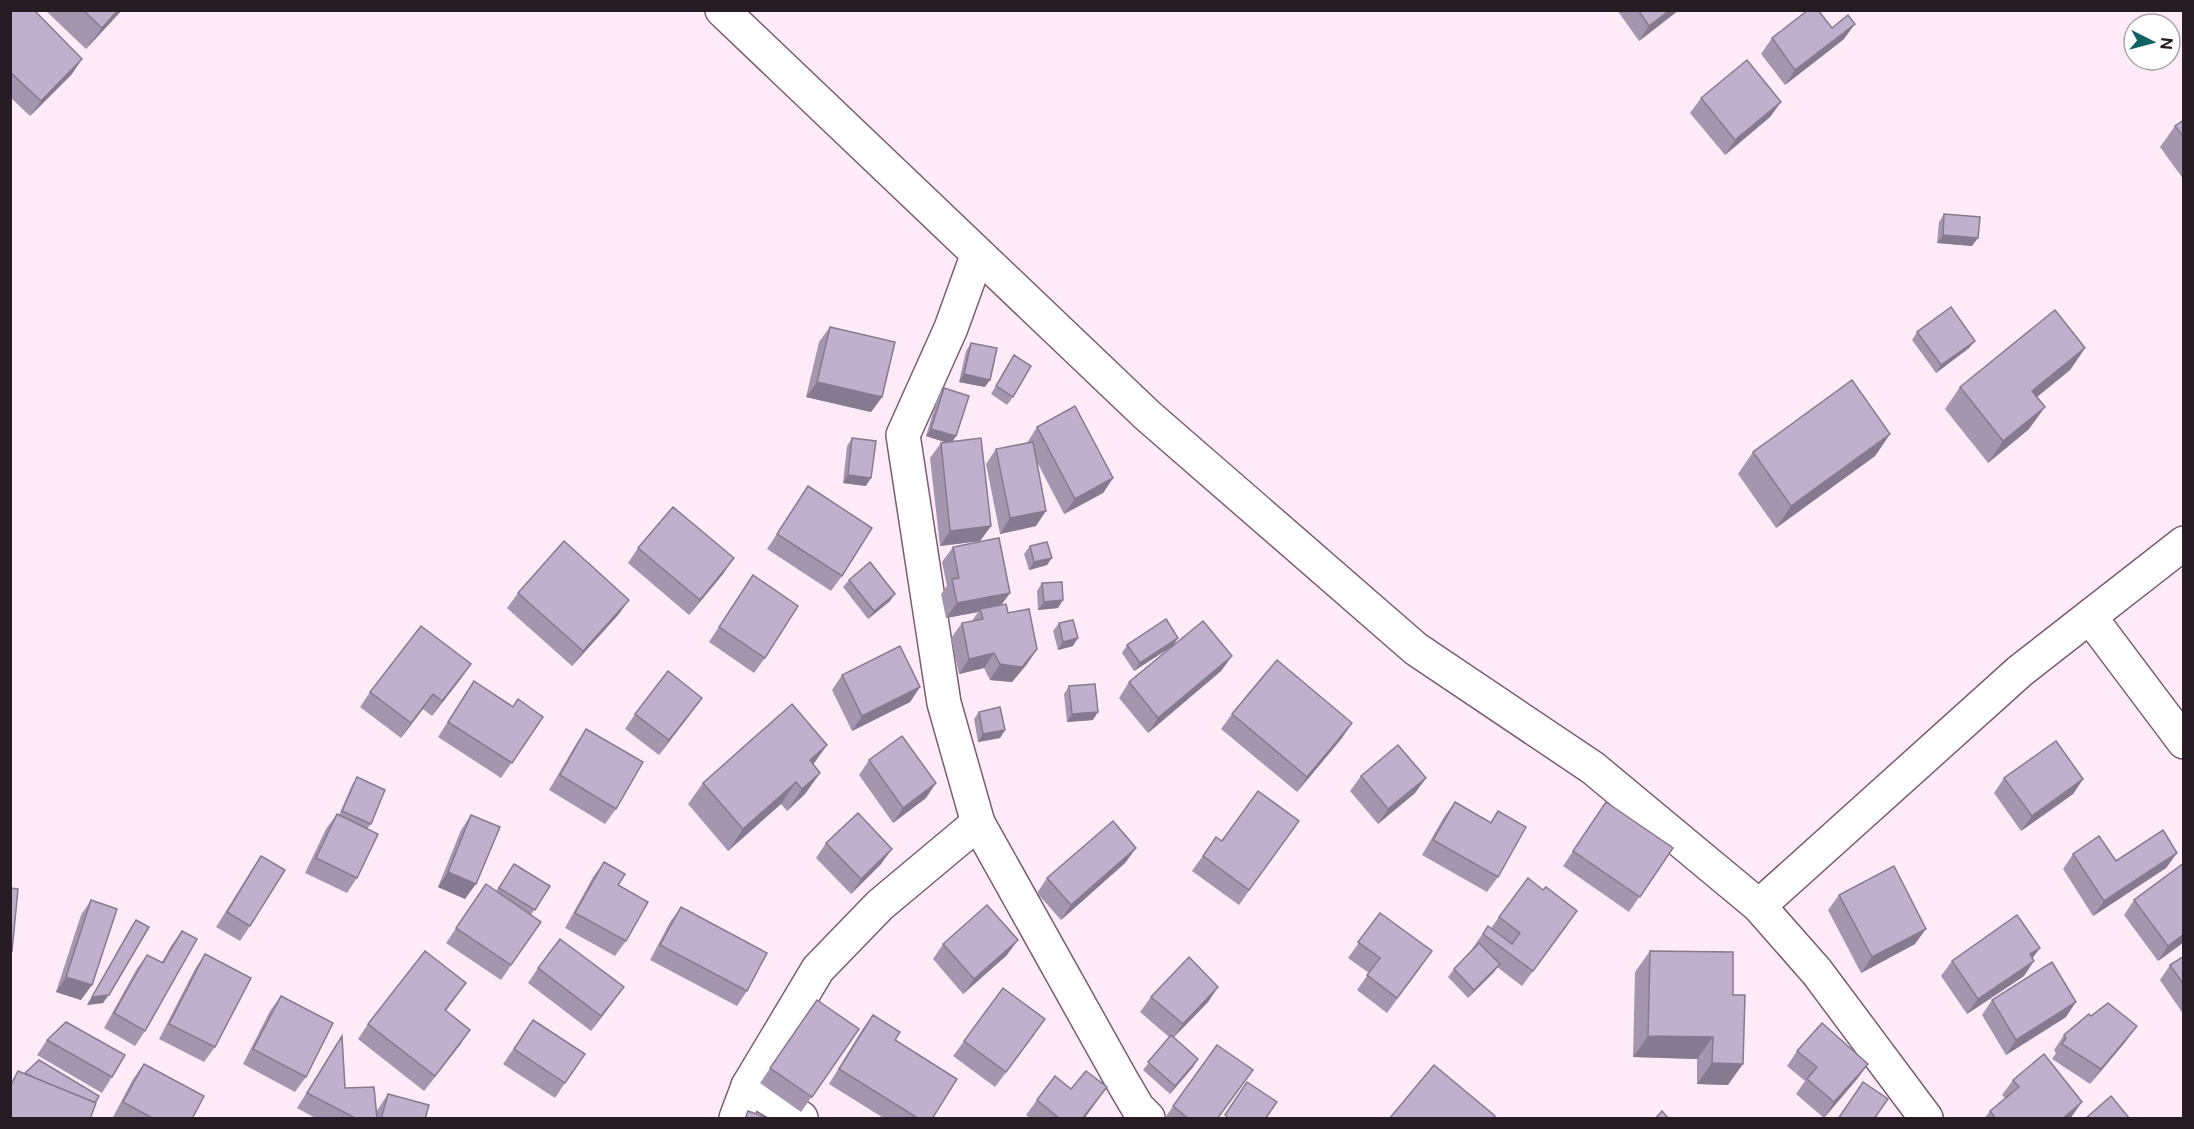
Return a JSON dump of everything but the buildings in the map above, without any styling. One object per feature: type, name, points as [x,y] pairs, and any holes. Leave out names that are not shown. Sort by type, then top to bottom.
[{"type":"street","points":[[722,10],[1147,415],[1416,649],[1593,768],[1759,906],[1817,972],[1926,1119]]},
{"type":"street","points":[[978,256],[951,328],[903,435],[944,704],[978,823],[1120,1079],[1148,1119]]},
{"type":"street","points":[[1759,906],[2020,671],[2184,543]]},
{"type":"street","points":[[2090,617],[2184,742]]},
{"type":"street","points":[[736,1119],[748,1086],[818,969],[880,905],[978,823]]},
{"type":"street","points":[[748,1086],[801,1119]]}]
